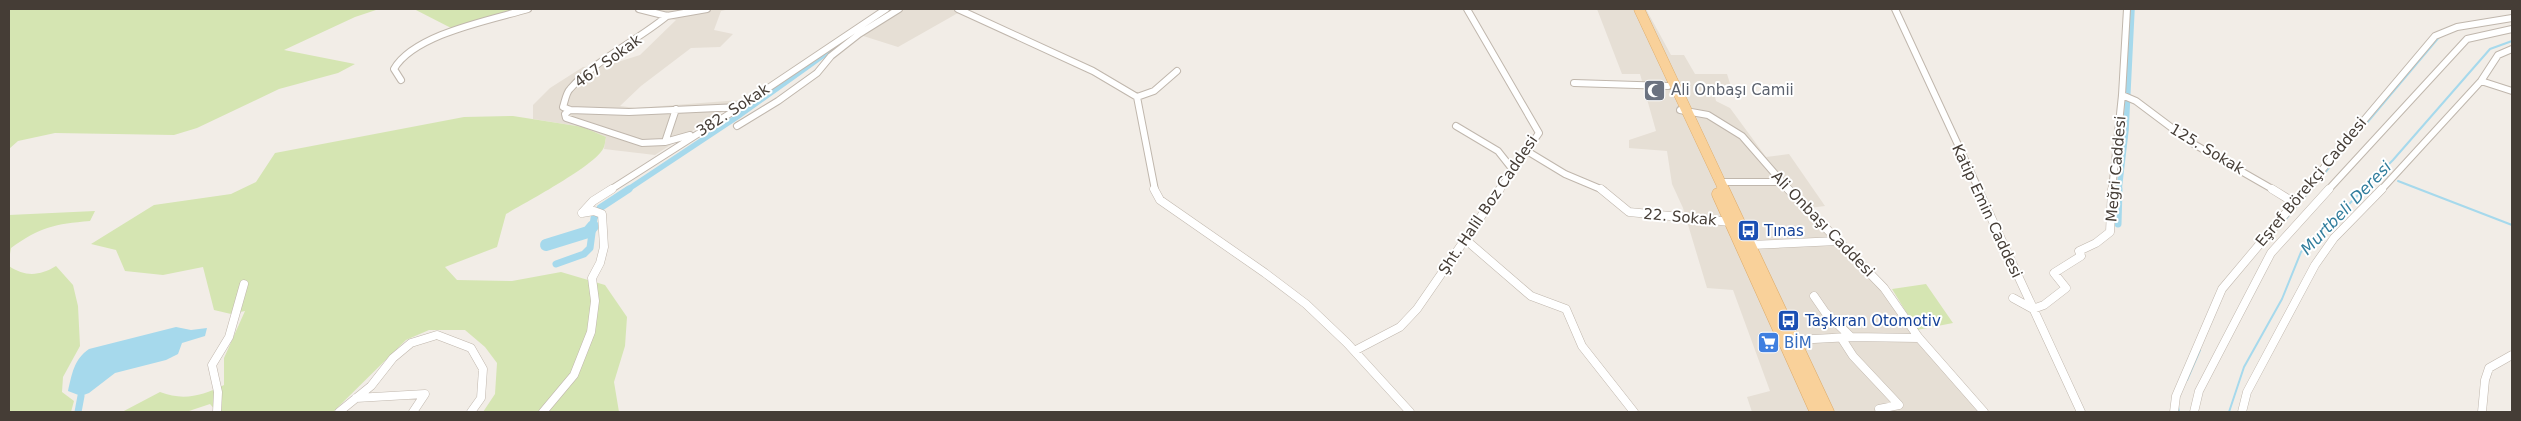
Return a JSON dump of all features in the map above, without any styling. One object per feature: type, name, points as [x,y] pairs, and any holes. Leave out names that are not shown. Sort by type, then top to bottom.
[{"type":"main road","points":[[1632,9],[1668,86],[1684,111],[1721,182],[1828,412]]},
{"type":"main road","points":[[1639,9],[1816,412]]},
{"type":"street","points":[[401,80],[394,69],[398,58],[439,36],[528,9]]},
{"type":"street","name":"467 Sokak","points":[[639,9],[667,16],[708,9]]},
{"type":"street","name":"382. Sokak","points":[[543,412],[574,375],[591,332],[595,301],[592,278],[605,251],[606,237],[602,214],[594,211],[582,213],[593,201],[740,107],[886,9]]},
{"type":"street","points":[[737,126],[809,78],[831,56],[859,34],[899,9]]},
{"type":"street","points":[[958,9],[1093,71],[1125,88],[1137,97],[1150,96],[1177,72]]},
{"type":"street","name":"Şht. Halil Boz Caddesi","points":[[1356,350],[1400,327],[1411,315],[1466,240],[1539,133],[1468,9]]},
{"type":"street","name":"Katip Emin Caddesi","points":[[1895,9],[2081,412]]},
{"type":"street","name":"Meğri Caddesi","points":[[2032,309],[2044,305],[2066,288],[2054,273],[2081,256],[2079,251],[2096,244],[2110,232],[2122,95],[2127,9]]},
{"type":"street","name":"467 Sokak","points":[[570,110],[563,107],[569,90],[606,59],[642,36],[667,16]]},
{"type":"street","name":"Eşref Börekçi Caddesi","points":[[2174,412],[2176,396],[2222,289],[2293,202],[2435,36],[2458,27],[2512,18]]},
{"type":"street","points":[[2194,412],[2199,391],[2271,252],[2455,50],[2467,39],[2512,29]]},
{"type":"street","points":[[2242,412],[2247,392],[2315,265],[2334,238],[2394,178],[2481,81],[2498,55],[2512,49]]},
{"type":"street","points":[[2481,81],[2512,92]]},
{"type":"street","points":[[1574,83],[1668,86]]},
{"type":"street","name":"125. Sokak","points":[[2122,95],[2136,102],[2192,143],[2238,167],[2293,202]]},
{"type":"street","points":[[1137,97],[1155,192],[1160,200],[1264,271],[1323,320],[1356,350],[1410,412]]},
{"type":"street","points":[[698,133],[665,142],[642,143],[566,118],[565,114],[570,110],[629,112],[740,107]]},
{"type":"street","points":[[665,142],[676,109]]},
{"type":"street","name":"Ali Onbaşı Caddesi","points":[[1684,111],[1708,115],[1742,136],[1781,182],[1884,288],[1919,338],[1984,412]]},
{"type":"street","points":[[1456,126],[1498,151],[1513,170]]},
{"type":"street","name":"22. Sokak","points":[[1527,151],[1565,174],[1600,188],[1629,212],[1731,222]]},
{"type":"street","points":[[1721,182],[1781,182]]},
{"type":"street","points":[[1466,240],[1531,296],[1566,309],[1582,346],[1634,412]]},
{"type":"street","points":[[1751,245],[1837,241]]},
{"type":"street","points":[[217,412],[220,396],[219,383],[212,365],[220,356],[226,344],[238,311],[244,284]]},
{"type":"street","points":[[1814,296],[1847,338],[1853,356],[1899,406],[1879,408]]},
{"type":"street","points":[[2013,298],[2032,309]]},
{"type":"street","points":[[339,412],[371,386],[393,358],[411,343],[437,335],[471,348],[483,369],[481,398],[471,412]]},
{"type":"street","points":[[1795,340],[1919,338]]},
{"type":"street","points":[[2482,412],[2484,380],[2489,368],[2512,355]]},
{"type":"street","points":[[356,398],[425,394],[414,412]]},
{"type":"shaded area","points":[[654,9],[730,9],[721,11],[714,30],[733,34],[720,47],[691,48],[641,86],[620,106],[636,108],[740,100],[655,155],[604,149],[606,137],[583,127],[533,119],[533,105],[550,88],[583,67],[605,66],[640,55],[676,20],[650,15]]},
{"type":"shaded area","points":[[898,9],[965,9],[898,47],[857,34]]},
{"type":"shaded area","points":[[1597,9],[1646,9],[1671,55],[1684,55],[1695,74],[1727,74],[1733,93],[1714,93],[1716,101],[1730,108],[1766,157],[1789,154],[1825,206],[1809,208],[1884,288],[1919,339],[1984,412],[1752,412],[1747,397],[1770,391],[1733,290],[1707,288],[1683,208],[1672,184],[1667,151],[1629,148],[1629,140],[1656,131],[1640,74],[1622,74]]},
{"type":"green space","points":[[9,9],[379,9],[355,17],[284,50],[355,64],[338,73],[279,89],[197,128],[174,135],[55,133],[18,141],[9,149]]},
{"type":"green space","points":[[414,9],[515,9],[453,29]]},
{"type":"green space","points":[[513,116],[583,127],[606,137],[603,149],[587,165],[506,214],[497,247],[445,267],[457,280],[512,281],[561,272],[605,285],[627,317],[625,346],[614,382],[619,412],[483,412],[495,394],[497,363],[485,347],[465,330],[429,330],[406,340],[333,412],[217,412],[210,404],[186,412],[122,412],[160,392],[185,397],[208,392],[224,385],[224,358],[245,311],[231,314],[214,310],[203,267],[163,275],[125,271],[116,250],[91,244],[154,205],[231,194],[256,182],[275,153],[464,117]]},
{"type":"green space","points":[[95,211],[90,221],[57,225],[31,235],[11,248],[9,260],[9,215]]},
{"type":"green space","points":[[9,266],[15,270],[32,274],[44,272],[56,266],[73,285],[78,306],[80,346],[63,377],[62,392],[74,401],[71,412],[9,412]]},
{"type":"green space","points":[[1926,284],[1953,323],[1917,330],[1892,289]]},
{"type":"water","points":[[176,327],[191,330],[207,328],[205,336],[182,343],[178,354],[166,360],[115,373],[89,393],[81,396],[68,391],[72,373],[77,362],[89,349]]},
{"type":"waterway","points":[[875,20],[893,9]]},
{"type":"waterway","points":[[2119,190],[2126,130],[2132,9]]},
{"type":"waterway","points":[[2280,226],[2440,36]]},
{"type":"waterway","name":"Murtbeli Deresi","points":[[2379,174],[2490,49],[2512,41]]},
{"type":"waterway","points":[[627,190],[737,117],[842,42]]},
{"type":"waterway","name":"Murtbeli Deresi","points":[[2229,412],[2244,367],[2282,299],[2301,252],[2379,174]]},
{"type":"waterway","name":"Murtbeli Deresi","points":[[2379,174],[2387,176]]},
{"type":"waterway","points":[[2398,181],[2512,225]]},
{"type":"waterway","points":[[556,264],[584,254],[590,248],[594,218],[600,208],[629,189]]},
{"type":"waterway","points":[[2118,224],[2119,189]]},
{"type":"waterway","points":[[546,245],[588,232],[593,226]]},
{"type":"waterway","points":[[2187,380],[2200,350]]},
{"type":"waterway","points":[[78,412],[81,396]]},
{"type":"waterway","points":[[2178,406],[2179,412]]},
{"type":"place","name":"Ali Onbaşı Camii","points":[[1655,90]]},
{"type":"place","name":"Tınas","points":[[1748,231]]},
{"type":"place","name":"Taşkıran Otomotiv","points":[[1789,321]]},
{"type":"place","name":"BİM","points":[[1768,343]]}]
